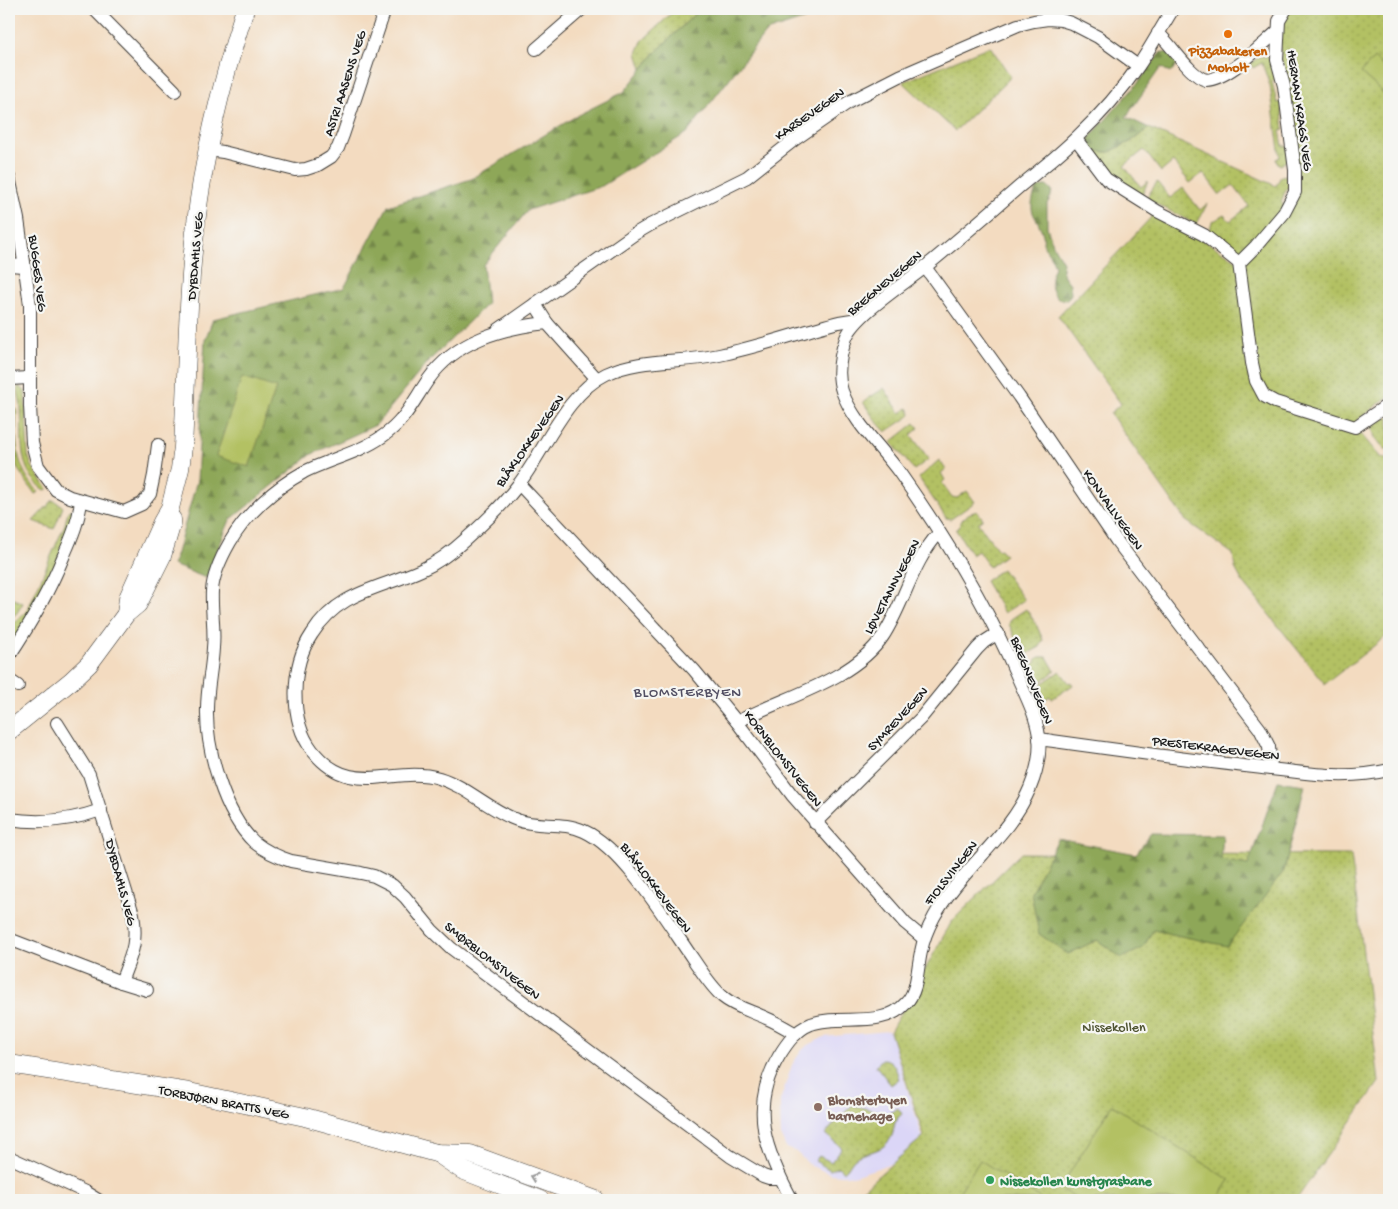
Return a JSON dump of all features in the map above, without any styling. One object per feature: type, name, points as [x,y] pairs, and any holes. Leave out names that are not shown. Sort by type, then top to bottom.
[{"type":"main road","name":"DYBDAHLS VEG","points":[[9,731],[71,681],[89,664],[116,630],[126,614],[128,598],[170,508],[180,469],[183,447],[191,277],[196,222],[218,103],[245,9]]},
{"type":"main road","name":"TORBJØRN BRATTS VEG","points":[[9,1064],[189,1092],[305,1117],[436,1153],[470,1154],[596,1200]]},
{"type":"main road","name":"TORBJØRN BRATTS VEG","points":[[436,1153],[462,1170],[540,1200]]},
{"type":"street","points":[[94,9],[176,91]]},
{"type":"street","name":"ASTRI AASENS VEG","points":[[208,150],[295,170],[318,165],[331,157],[338,148],[343,135],[385,9]]},
{"type":"street","points":[[536,49],[582,9]]},
{"type":"street","name":"BREGNEVEGEN","points":[[1039,739],[1034,715],[998,633],[973,586],[896,469],[857,418],[843,394],[839,373],[841,354],[848,332],[858,319],[925,267],[1076,139],[1110,103],[1138,66],[1173,9]]},
{"type":"street","name":"HERMAN KRAGS VEG","points":[[1239,262],[1256,246],[1284,213],[1295,192],[1295,170],[1285,95],[1277,60],[1279,21],[1286,9]]},
{"type":"street","name":"KARSEVEGEN","points":[[535,304],[650,225],[747,177],[794,140],[849,102],[900,76],[1018,25],[1048,19],[1071,23],[1098,37],[1138,66]]},
{"type":"street","name":"HERMAN KRAGS VEG","points":[[1158,33],[1168,41],[1195,74],[1206,80],[1220,77],[1232,69],[1278,31]]},
{"type":"street","points":[[1076,139],[1106,179],[1157,211],[1204,235],[1239,262],[1252,363],[1256,381],[1264,396],[1275,402],[1355,427],[1389,404]]},
{"type":"street","name":"BUGGES VEG","points":[[9,177],[18,219],[23,266],[30,305],[32,443],[38,466],[56,490],[81,501],[124,512],[142,504],[150,494],[158,444]]},
{"type":"street","points":[[9,265],[23,266]]},
{"type":"street","name":"KONVALLVEGEN","points":[[925,267],[1019,397],[1116,540],[1260,729],[1269,748],[1271,769]]},
{"type":"street","points":[[535,304],[547,323],[597,379]]},
{"type":"street","name":"SMØRBLOMSTVEGEN","points":[[535,304],[495,332],[475,341],[446,360],[427,381],[405,416],[385,435],[360,450],[305,472],[290,481],[256,508],[231,542],[219,564],[212,590],[214,632],[207,710],[210,742],[219,777],[226,797],[241,826],[260,846],[291,861],[374,876],[392,885],[405,897],[440,939],[546,1020],[626,1077],[730,1156],[763,1176],[780,1178]]},
{"type":"street","name":"BLÅKLOKKEVEGEN","points":[[796,1034],[782,1025],[736,1005],[723,997],[705,976],[634,877],[610,849],[589,833],[572,827],[526,824],[503,815],[457,785],[437,777],[413,775],[366,779],[349,776],[331,767],[313,751],[307,742],[297,708],[296,681],[301,653],[320,623],[341,602],[423,569],[463,542],[519,484],[562,418],[597,379],[619,368],[711,357],[839,322],[858,319]]},
{"type":"street","name":"SMØRBLOMSTVEGEN","points":[[495,332],[547,323]]},
{"type":"street","points":[[9,379],[30,378]]},
{"type":"street","name":"KORNBLOMSTVEGEN","points":[[519,484],[694,670],[815,823],[904,923],[924,940]]},
{"type":"street","points":[[9,656],[34,619],[52,585],[77,523],[81,501]]},
{"type":"street","name":"LØVETANNVEGEN","points":[[737,722],[833,678],[864,659],[892,621],[924,552],[939,533]]},
{"type":"street","name":"SYMREVEGEN","points":[[815,823],[921,718],[977,649],[998,633]]},
{"type":"street","name":"DYBDAHLS VEG","points":[[57,723],[89,774],[102,810],[133,914],[136,938],[133,952],[121,982]]},
{"type":"street","name":"PRESTEKRAGEVEGEN","points":[[1039,739],[1185,760],[1317,776],[1359,776],[1389,770]]},
{"type":"street","name":"FIOLSVINGEN","points":[[792,1200],[780,1178],[763,1125],[766,1084],[773,1067],[796,1034],[812,1024],[822,1021],[874,1018],[893,1014],[910,999],[913,993],[924,940],[932,920],[960,878],[1010,822],[1020,807],[1031,786],[1038,765],[1039,739]]},
{"type":"street","points":[[9,819],[57,822],[102,810]]},
{"type":"street","points":[[9,939],[121,982],[147,990]]},
{"type":"street","points":[[9,1157],[85,1192],[98,1200]]},
{"type":"shaded area","points":[[889,1031],[926,1148],[915,1156],[853,1176],[831,1174],[811,1166],[795,1151],[786,1148],[781,1136],[780,1101],[792,1065],[801,1051],[824,1037]]},
{"type":"green space","points":[[676,9],[700,9],[655,53],[642,69],[637,53],[642,41]]},
{"type":"green space","points":[[700,9],[836,9],[766,32],[687,133],[602,186],[528,210],[483,265],[487,304],[428,362],[376,425],[312,454],[230,520],[206,578],[173,565],[197,480],[205,340],[213,319],[344,288],[388,206],[471,179],[578,115],[624,92],[655,53]]},
{"type":"green space","points":[[1295,9],[1389,9],[1389,396],[1358,420],[1355,427],[1381,458],[1389,460],[1389,634],[1325,684],[1242,581],[1235,568],[1233,554],[1185,520],[1110,413],[1121,404],[1058,316],[1157,211],[1239,262],[1295,192],[1278,31],[1288,14]]},
{"type":"green space","points":[[990,46],[1011,77],[955,131],[903,82]]},
{"type":"green space","points":[[1161,52],[1169,53],[1178,63],[1170,73],[1161,67],[1126,117],[1149,128],[1130,142],[1109,152],[1092,151],[1089,142],[1090,137],[1138,83]]},
{"type":"green space","points":[[1261,56],[1270,59],[1277,79],[1272,81],[1277,103],[1281,102],[1284,130],[1280,131],[1283,146],[1287,146],[1288,159],[1281,165],[1277,163],[1276,159],[1280,157],[1270,86],[1262,63],[1253,68],[1250,63]]},
{"type":"green space","points":[[1374,58],[1389,72],[1389,91],[1386,95],[1361,73]]},
{"type":"green space","points":[[1149,128],[1276,186],[1281,176],[1287,175],[1290,188],[1286,189],[1281,202],[1284,206],[1244,251],[1235,252],[1209,231],[1212,222],[1224,215],[1230,221],[1249,206],[1233,185],[1220,195],[1203,173],[1190,183],[1173,162],[1161,172],[1144,150],[1124,166],[1141,187],[1148,181],[1142,195],[1117,183],[1092,151],[1109,152],[1130,142]]},
{"type":"green space","points":[[1157,182],[1170,198],[1183,188],[1200,210],[1207,204],[1198,222],[1195,224],[1149,200],[1147,197]]},
{"type":"green space","points":[[1048,186],[1052,190],[1047,204],[1047,227],[1054,247],[1063,262],[1064,276],[1070,284],[1071,294],[1067,300],[1058,299],[1053,291],[1051,281],[1055,265],[1044,246],[1041,228],[1032,209],[1037,188]]},
{"type":"green space","points":[[242,377],[276,388],[249,467],[216,456]]},
{"type":"green space","points":[[19,386],[25,391],[28,455],[32,466],[48,489],[45,490],[29,473],[25,464]]},
{"type":"green space","points":[[884,388],[900,413],[908,408],[911,414],[886,432],[863,402]]},
{"type":"green space","points":[[17,409],[16,432],[18,454],[25,473],[39,492],[35,494],[17,468],[11,412]]},
{"type":"green space","points":[[1389,417],[1389,449],[1385,449],[1375,438],[1372,427],[1378,421]]},
{"type":"green space","points":[[915,423],[919,428],[911,435],[929,459],[914,470],[891,442]]},
{"type":"green space","points":[[939,460],[946,469],[941,473],[945,480],[942,483],[952,497],[957,498],[967,491],[975,502],[951,519],[946,518],[919,478]]},
{"type":"green space","points":[[53,500],[63,507],[54,529],[33,521]]},
{"type":"green space","points":[[73,510],[74,519],[47,587],[9,648],[9,628],[27,611],[65,524],[68,511]]},
{"type":"green space","points":[[977,511],[983,519],[978,523],[998,550],[1000,549],[1005,555],[989,567],[978,551],[972,555],[956,530],[961,525],[959,523],[968,514]]},
{"type":"green space","points":[[1002,569],[1024,600],[1004,613],[985,581]]},
{"type":"green space","points":[[9,597],[23,603],[17,613],[9,619]]},
{"type":"green space","points":[[1026,609],[1036,624],[1043,640],[1040,647],[1027,654],[1022,653],[1009,624],[1011,619]]},
{"type":"green space","points":[[1047,657],[1055,671],[1042,681],[1037,682],[1029,667],[1031,663],[1032,665],[1037,662],[1036,659]]},
{"type":"green space","points":[[1060,671],[1069,683],[1071,682],[1073,685],[1052,699],[1050,696],[1044,700],[1038,686]]},
{"type":"green space","points":[[1278,781],[1305,785],[1284,871],[1227,946],[1153,930],[1143,948],[1122,958],[1097,940],[1068,954],[1039,934],[1031,892],[1058,839],[1136,854],[1151,834],[1223,835],[1221,860],[1248,865]]},
{"type":"green space","name":"Nissekollen","points":[[1021,853],[1351,855],[1379,1082],[1296,1200],[850,1200],[924,1136],[890,1032],[952,921]]},
{"type":"green space","points":[[882,1059],[892,1063],[897,1072],[899,1079],[891,1085],[876,1066]]},
{"type":"green space","points":[[852,1105],[888,1114],[898,1108],[902,1114],[896,1121],[893,1134],[885,1145],[858,1156],[844,1172],[838,1167],[830,1170],[815,1161],[819,1156],[831,1162],[842,1148],[825,1134]]},
{"type":"green space","points":[[1112,1105],[1230,1180],[1217,1200],[1080,1200],[1060,1188]]},
{"type":"green space","name":"Nissekollen kunstgrasbane","points":[[980,1160],[1043,1200],[954,1200]]},
{"type":"place","name":"Pizzabakeren Moholt","points":[[1228,34]]},
{"type":"place","name":"Blomsterbyen barnehage","points":[[818,1107]]},
{"type":"place","name":"Nissekollen kunstgrasbane","points":[[990,1180]]},
{"type":"district","name":"BLOMSTERBYEN","points":[[688,691]]}]
